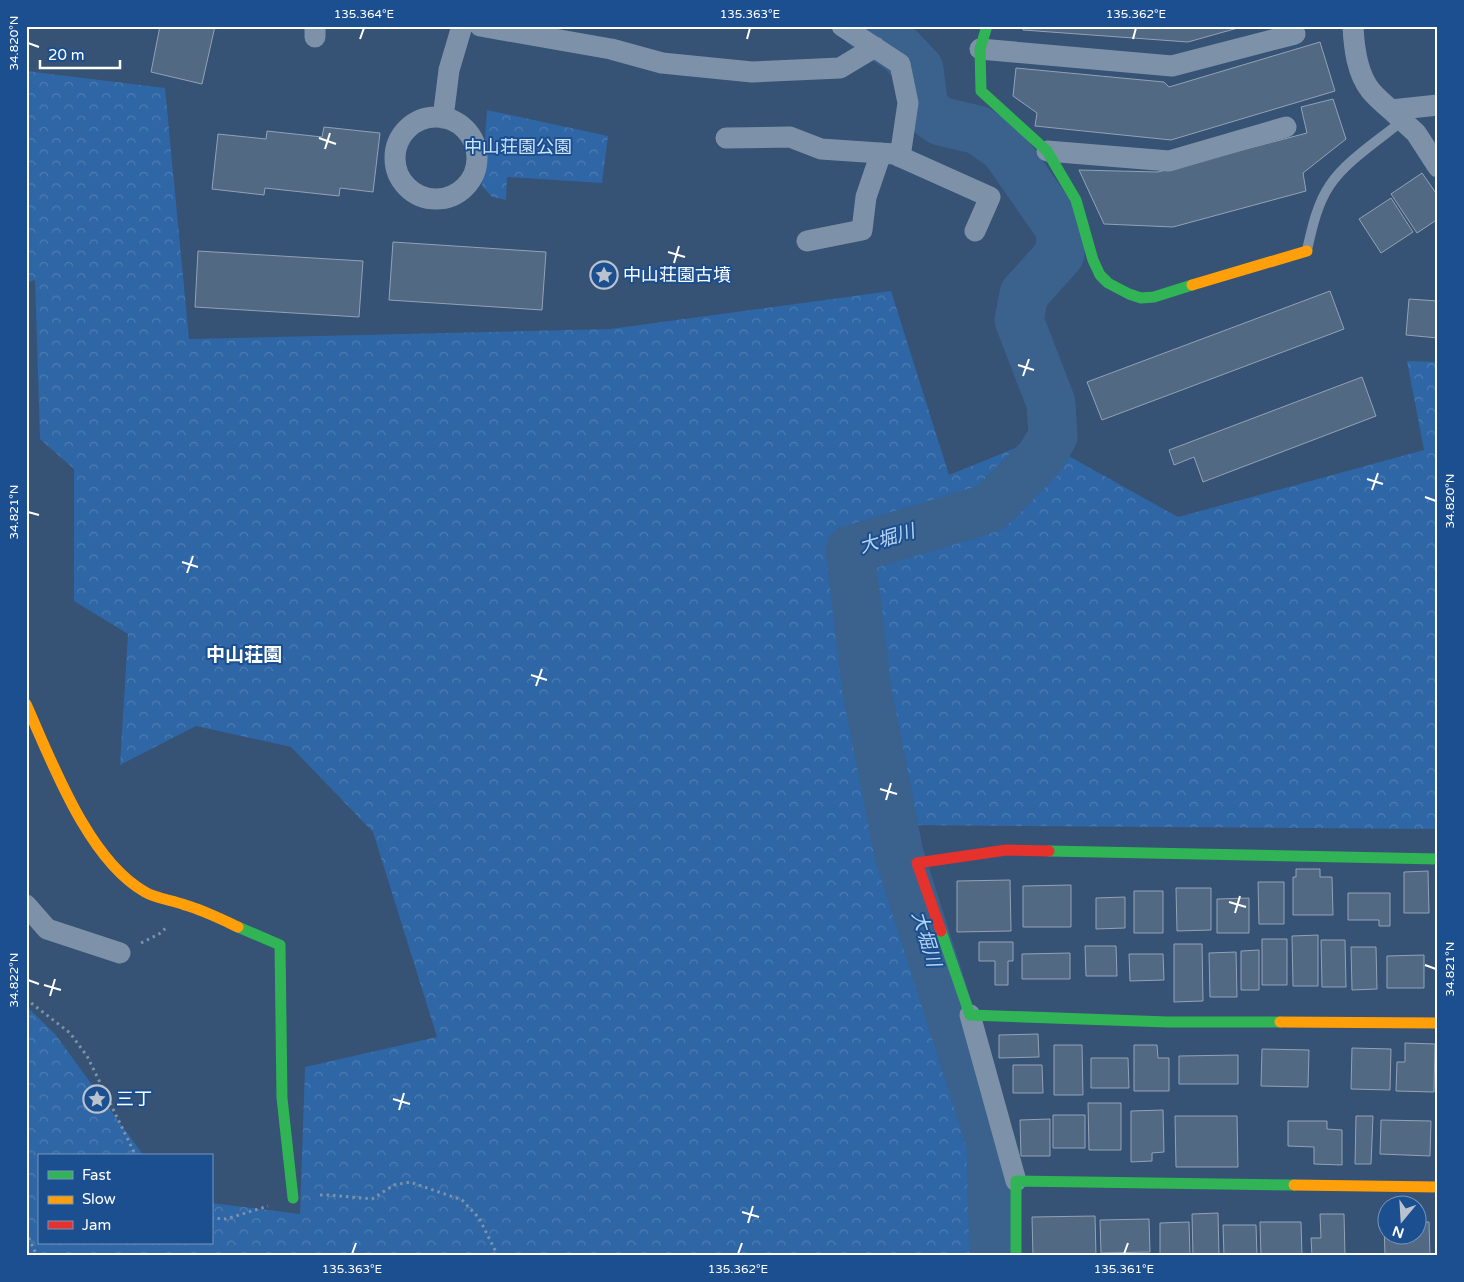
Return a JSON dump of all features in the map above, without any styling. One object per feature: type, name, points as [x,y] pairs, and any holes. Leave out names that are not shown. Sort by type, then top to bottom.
[{"type":"street","points":[[443,118],[450,70],[462,26]]},
{"type":"street","points":[[480,26],[611,49],[662,63],[752,72],[840,68],[874,47]]},
{"type":"street","points":[[807,241],[862,230],[866,197],[890,155],[908,103],[900,64],[842,26]]},
{"type":"street","points":[[987,26],[980,49],[981,91],[1046,151],[1076,200],[1093,260],[1100,275],[1108,283],[1141,298],[1154,297],[1307,251]]},
{"type":"street","points":[[1353,26],[1354,44],[1360,70],[1370,90],[1416,133],[1438,167]]},
{"type":"street","points":[[980,49],[1172,66],[1295,34]]},
{"type":"street","points":[[1396,116],[1438,105]]},
{"type":"street","points":[[1046,151],[1169,161],[1286,127]]},
{"type":"street","points":[[726,138],[790,137],[821,149],[890,155],[990,197],[975,231]]},
{"type":"street","points":[[26,704],[60,779],[91,836],[118,873],[144,892],[191,906],[280,946],[282,1098],[293,1198]]},
{"type":"street","points":[[1016,1256],[1016,1180],[970,1015],[917,863],[1006,850],[1438,859]]},
{"type":"street","points":[[26,905],[47,929],[120,953]]},
{"type":"street","points":[[970,1015],[1168,1022],[1438,1023]]},
{"type":"street","points":[[1016,1180],[1438,1188]]},
{"type":"lane","points":[[1307,251],[1313,221],[1330,185],[1396,116]]},
{"type":"path","points":[[120,953],[160,934],[191,906]]},
{"type":"path","points":[[26,999],[70,1033],[87,1056],[135,1154]]},
{"type":"path","points":[[212,1218],[226,1219],[293,1198],[329,1195],[372,1199],[394,1185],[410,1182],[462,1200],[479,1218],[498,1256]]},
{"type":"path","points":[[26,1232],[37,1256]]},
{"type":"green space","points":[[26,71],[165,88],[189,339],[610,329],[891,291],[949,475],[1038,439],[1178,517],[1424,450],[1407,361],[1438,362],[1438,829],[896,825],[975,1178],[982,1256],[26,1256],[26,1006],[55,1034],[143,1154],[38,1154],[38,1244],[212,1244],[212,1203],[300,1214],[305,1067],[437,1037],[373,832],[291,747],[196,726],[120,765],[128,634],[74,601],[74,469],[40,439],[35,280],[26,283]]},
{"type":"green space","name":"中山荘園公園","points":[[487,110],[608,136],[602,183],[507,177],[506,200],[492,197],[482,186]]},
{"type":"building","points":[[160,26],[215,26],[202,84],[151,72]]},
{"type":"building","points":[[1024,26],[1245,26],[1188,42],[1023,30]]},
{"type":"building","points":[[1320,42],[1335,91],[1171,140],[1035,126],[1037,113],[1013,96],[1016,68],[1164,82],[1169,87]]},
{"type":"building","points":[[1333,99],[1346,139],[1303,173],[1306,191],[1173,227],[1104,224],[1079,170],[1158,172],[1307,133],[1301,107]]},
{"type":"building","points":[[324,127],[380,133],[373,192],[340,188],[339,196],[265,188],[264,195],[212,189],[218,134],[266,139],[267,131],[322,137]]},
{"type":"building","points":[[1422,173],[1438,196],[1438,219],[1417,233],[1391,194]]},
{"type":"building","points":[[1391,198],[1413,232],[1381,253],[1359,219]]},
{"type":"building","points":[[393,242],[546,252],[542,310],[389,300]]},
{"type":"building","points":[[198,251],[363,261],[359,317],[195,307]]},
{"type":"building","points":[[1330,291],[1344,329],[1102,420],[1087,382]]},
{"type":"building","points":[[1409,299],[1438,301],[1438,338],[1406,335]]},
{"type":"building","points":[[1362,377],[1376,416],[1203,482],[1194,457],[1174,465],[1169,450]]},
{"type":"building","points":[[1296,869],[1320,869],[1320,877],[1332,877],[1333,915],[1293,915],[1293,877],[1296,877]]},
{"type":"building","points":[[1428,871],[1429,913],[1404,913],[1404,872]]},
{"type":"building","points":[[1010,880],[1011,931],[957,932],[957,881]]},
{"type":"building","points":[[1258,882],[1284,882],[1284,924],[1259,924]]},
{"type":"building","points":[[1071,885],[1071,927],[1023,927],[1023,886]]},
{"type":"building","points":[[1176,888],[1211,888],[1211,930],[1177,931]]},
{"type":"building","points":[[1134,891],[1163,891],[1163,933],[1134,933]]},
{"type":"building","points":[[1348,893],[1390,893],[1390,926],[1379,926],[1379,920],[1348,920]]},
{"type":"building","points":[[1125,897],[1125,928],[1096,929],[1096,898]]},
{"type":"building","points":[[1249,898],[1249,933],[1217,933],[1217,899]]},
{"type":"building","points":[[1318,935],[1318,986],[1293,986],[1292,936]]},
{"type":"building","points":[[1262,939],[1287,939],[1287,985],[1262,985]]},
{"type":"building","points":[[1321,940],[1345,940],[1346,987],[1322,987]]},
{"type":"building","points":[[979,942],[1013,942],[1013,961],[1008,961],[1008,985],[995,985],[995,961],[979,961]]},
{"type":"building","points":[[1174,944],[1202,944],[1203,1001],[1174,1002]]},
{"type":"building","points":[[1085,946],[1116,946],[1117,976],[1086,976]]},
{"type":"building","points":[[1351,947],[1376,947],[1377,989],[1352,990]]},
{"type":"building","points":[[1259,950],[1259,990],[1241,990],[1241,951]]},
{"type":"building","points":[[1236,952],[1237,997],[1210,997],[1209,953]]},
{"type":"building","points":[[1070,953],[1070,979],[1022,979],[1022,954]]},
{"type":"building","points":[[1129,954],[1163,954],[1164,980],[1130,981]]},
{"type":"building","points":[[1424,955],[1424,988],[1387,988],[1387,956]]},
{"type":"building","points":[[1038,1034],[1039,1057],[999,1058],[999,1035]]},
{"type":"building","points":[[1405,1043],[1435,1044],[1434,1092],[1396,1091],[1397,1062],[1405,1062]]},
{"type":"building","points":[[1054,1045],[1082,1045],[1083,1095],[1054,1095]]},
{"type":"building","points":[[1134,1045],[1157,1045],[1158,1058],[1169,1058],[1169,1091],[1134,1091]]},
{"type":"building","points":[[1352,1048],[1391,1049],[1390,1090],[1351,1089]]},
{"type":"building","points":[[1262,1049],[1309,1050],[1308,1087],[1261,1086]]},
{"type":"building","points":[[1238,1055],[1238,1084],[1179,1084],[1179,1056]]},
{"type":"building","points":[[1091,1058],[1128,1058],[1129,1088],[1091,1088]]},
{"type":"building","points":[[1013,1065],[1042,1065],[1043,1093],[1013,1093]]},
{"type":"building","points":[[1088,1103],[1121,1103],[1121,1150],[1089,1150]]},
{"type":"building","points":[[1163,1110],[1164,1152],[1152,1153],[1152,1161],[1131,1162],[1131,1111]]},
{"type":"building","points":[[1053,1115],[1085,1115],[1085,1148],[1053,1148]]},
{"type":"building","points":[[1175,1116],[1237,1116],[1238,1167],[1176,1167]]},
{"type":"building","points":[[1356,1116],[1373,1116],[1371,1164],[1355,1164]]},
{"type":"building","points":[[1050,1119],[1050,1156],[1021,1156],[1020,1120]]},
{"type":"building","points":[[1381,1120],[1431,1121],[1430,1156],[1380,1154]]},
{"type":"building","points":[[1288,1121],[1327,1121],[1327,1129],[1342,1130],[1342,1165],[1314,1164],[1314,1147],[1288,1146]]},
{"type":"building","points":[[1218,1213],[1219,1256],[1193,1256],[1192,1214]]},
{"type":"building","points":[[1320,1214],[1344,1214],[1345,1256],[1312,1256],[1311,1238],[1321,1238]]},
{"type":"building","points":[[1095,1216],[1096,1256],[1033,1256],[1032,1217]]},
{"type":"building","points":[[1149,1219],[1150,1252],[1101,1253],[1100,1220]]},
{"type":"building","points":[[1189,1222],[1190,1256],[1160,1256],[1160,1223]]},
{"type":"building","points":[[1260,1222],[1301,1222],[1302,1256],[1261,1256]]},
{"type":"building","points":[[1426,1222],[1429,1222],[1430,1256],[1385,1256],[1385,1244],[1426,1244]]},
{"type":"building","points":[[1223,1225],[1256,1225],[1257,1256],[1224,1256]]},
{"type":"waterway","name":"大堀川","points":[[865,26],[901,50],[919,69],[924,109],[940,121],[978,130],[1004,148],[1061,230],[1060,254],[1024,294],[1019,320],[1051,403],[1053,436],[1040,458],[990,508],[850,550],[867,691],[899,854],[991,1143],[994,1256]]},
{"type":"traffic: fast","points":[[987,26],[980,49],[981,91],[1047,151],[1076,200],[1093,260],[1100,275],[1108,283],[1141,298],[1154,297],[1192,285]]},
{"type":"traffic: fast","points":[[1049,851],[1438,859]]},
{"type":"traffic: fast","points":[[238,927],[280,945],[282,1098],[293,1198]]},
{"type":"traffic: fast","points":[[941,931],[970,1015],[1168,1022],[1280,1022]]},
{"type":"traffic: fast","points":[[1016,1256],[1016,1181],[1294,1185]]},
{"type":"traffic: slow","points":[[1192,285],[1307,251]]},
{"type":"traffic: slow","points":[[26,704],[74,808],[89,834],[106,857],[125,877],[145,892],[198,909],[238,927]]},
{"type":"traffic: slow","points":[[1280,1022],[1438,1023]]},
{"type":"traffic: slow","points":[[1294,1185],[1438,1187]]},
{"type":"traffic: jam","points":[[941,931],[917,863],[1006,850],[1049,851]]},
{"type":"place","name":"中山荘園古墳","points":[[604,275]]},
{"type":"place","name":"三丁","points":[[97,1099]]},
{"type":"district","name":"中山荘園","points":[[244,655]]}]
